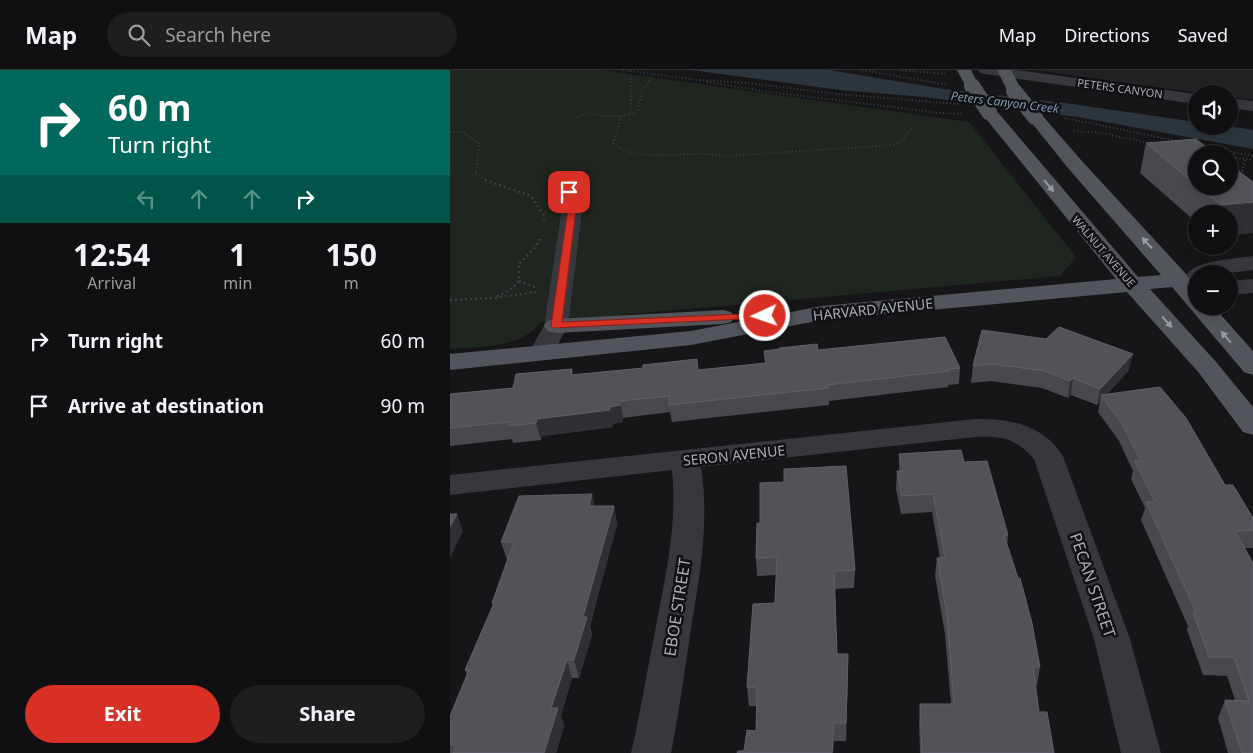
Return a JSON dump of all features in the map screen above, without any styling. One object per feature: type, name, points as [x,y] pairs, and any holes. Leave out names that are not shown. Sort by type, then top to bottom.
[{"type":"main road","points":[[1005,71],[1014,92],[1034,118],[1188,274]]},
{"type":"main road","name":"WALNUT AVENUE","points":[[967,76],[989,112],[1030,164],[1208,368],[1253,426]]},
{"type":"main road","name":"HARVARD AVENUE","points":[[450,362],[691,338],[822,313],[1188,278]]},
{"type":"main road","points":[[556,326],[822,313]]},
{"type":"main road","points":[[1208,315],[1253,367]]},
{"type":"street","name":"PETERS CANYON","points":[[985,70],[1128,83],[1188,96]]},
{"type":"street","points":[[1238,104],[1253,106]]},
{"type":"street","points":[[542,352],[556,326],[573,202],[569,192]]},
{"type":"street","name":"HARVARD AVENUE","points":[[1234,265],[1253,262]]},
{"type":"street","points":[[1238,287],[1253,286]]},
{"type":"street","name":"SERON AVENUE","points":[[450,485],[975,428],[998,426],[1018,431]]},
{"type":"street","name":"PECAN STREET","points":[[1018,431],[1035,442],[1048,456],[1112,639],[1141,753]]},
{"type":"street","name":"EBOE STREET","points":[[651,753],[659,719],[685,571],[690,510],[689,482],[685,460]]},
{"type":"path","points":[[623,70],[798,96],[941,113],[968,114]]},
{"type":"path","points":[[898,70],[967,76]]},
{"type":"path","points":[[577,117],[588,113],[620,116],[635,113],[638,110],[642,92],[653,75]]},
{"type":"path","points":[[629,114],[631,108],[630,78]]},
{"type":"path","points":[[697,80],[748,83]]},
{"type":"path","points":[[620,116],[613,143],[619,150],[639,154],[712,153],[725,156],[895,145],[900,142],[913,126]]},
{"type":"path","points":[[1068,131],[1101,133],[1160,144]]},
{"type":"path","points":[[450,132],[462,132],[478,143],[476,174],[490,183],[509,187],[531,196],[544,216],[544,223]]},
{"type":"path","points":[[1238,153],[1253,156]]},
{"type":"path","points":[[1238,158],[1253,160]]},
{"type":"path","points":[[1238,170],[1242,171],[1245,159]]},
{"type":"path","points":[[493,298],[509,291],[519,281],[519,264],[535,247],[544,230]]},
{"type":"path","points":[[450,300],[493,298],[543,290],[519,281]]},
{"type":"shaded area","points":[[450,70],[601,70],[969,122],[1076,257],[1060,276],[541,322],[532,331],[511,342],[450,349]]},
{"type":"shaded area","points":[[1035,70],[1253,70],[1253,100],[1238,98],[1238,85],[1188,85],[1188,92]]},
{"type":"water","name":"Peters Canyon Creek","points":[[691,70],[829,70],[944,89],[1065,103],[1188,121],[1188,135],[1238,135],[1238,128],[1253,130],[1253,149],[1078,117],[924,97],[840,90]]},
{"type":"building","points":[[1196,139],[1204,145],[1188,145],[1188,178],[1146,143]]},
{"type":"building","points":[[1238,171],[1253,182],[1253,202],[1221,205],[1209,195],[1238,195]]},
{"type":"building","points":[[1059,327],[1133,354],[1100,389],[1073,378],[1070,381],[1045,371],[992,364],[973,366],[982,330],[1046,339]]},
{"type":"building","points":[[945,337],[960,368],[948,369],[949,371],[827,385],[828,388],[669,405],[669,396],[620,401],[620,405],[609,407],[610,410],[537,419],[536,423],[509,426],[509,422],[450,428],[450,394],[513,388],[516,374],[572,369],[571,375],[643,368],[643,365],[697,359],[698,370],[766,363],[764,351],[779,348],[817,344],[818,350]]},
{"type":"building","points":[[1160,387],[1186,418],[1225,485],[1233,485],[1253,518],[1253,530],[1235,531],[1253,563],[1253,753],[1242,753],[1225,700],[1249,701],[1234,657],[1209,657],[1193,612],[1196,612],[1146,502],[1155,502],[1135,461],[1141,461],[1122,424],[1101,395]]},
{"type":"building","points":[[961,450],[964,462],[987,461],[1008,535],[1004,535],[1018,578],[1020,578],[1032,623],[1040,667],[1033,667],[1039,712],[1047,712],[1054,753],[922,753],[920,704],[954,704],[947,615],[937,558],[945,557],[933,494],[902,496],[897,471],[903,471],[899,454]]},
{"type":"building","points":[[846,466],[855,570],[834,571],[837,654],[848,654],[846,723],[834,723],[832,753],[737,753],[738,751],[744,751],[747,730],[756,731],[757,688],[747,687],[753,604],[775,603],[777,557],[756,558],[757,523],[760,523],[760,483],[784,482],[784,469]]},
{"type":"building","points":[[592,494],[589,506],[614,506],[583,617],[587,617],[574,660],[567,660],[551,708],[558,708],[544,753],[453,753],[457,745],[450,745],[450,716],[469,670],[465,670],[494,603],[492,603],[514,542],[501,542],[519,496]]},
{"type":"building","points":[[450,514],[457,514],[450,527]]},
{"type":"route","points":[[569,192],[573,202],[556,326],[765,316]]}]
